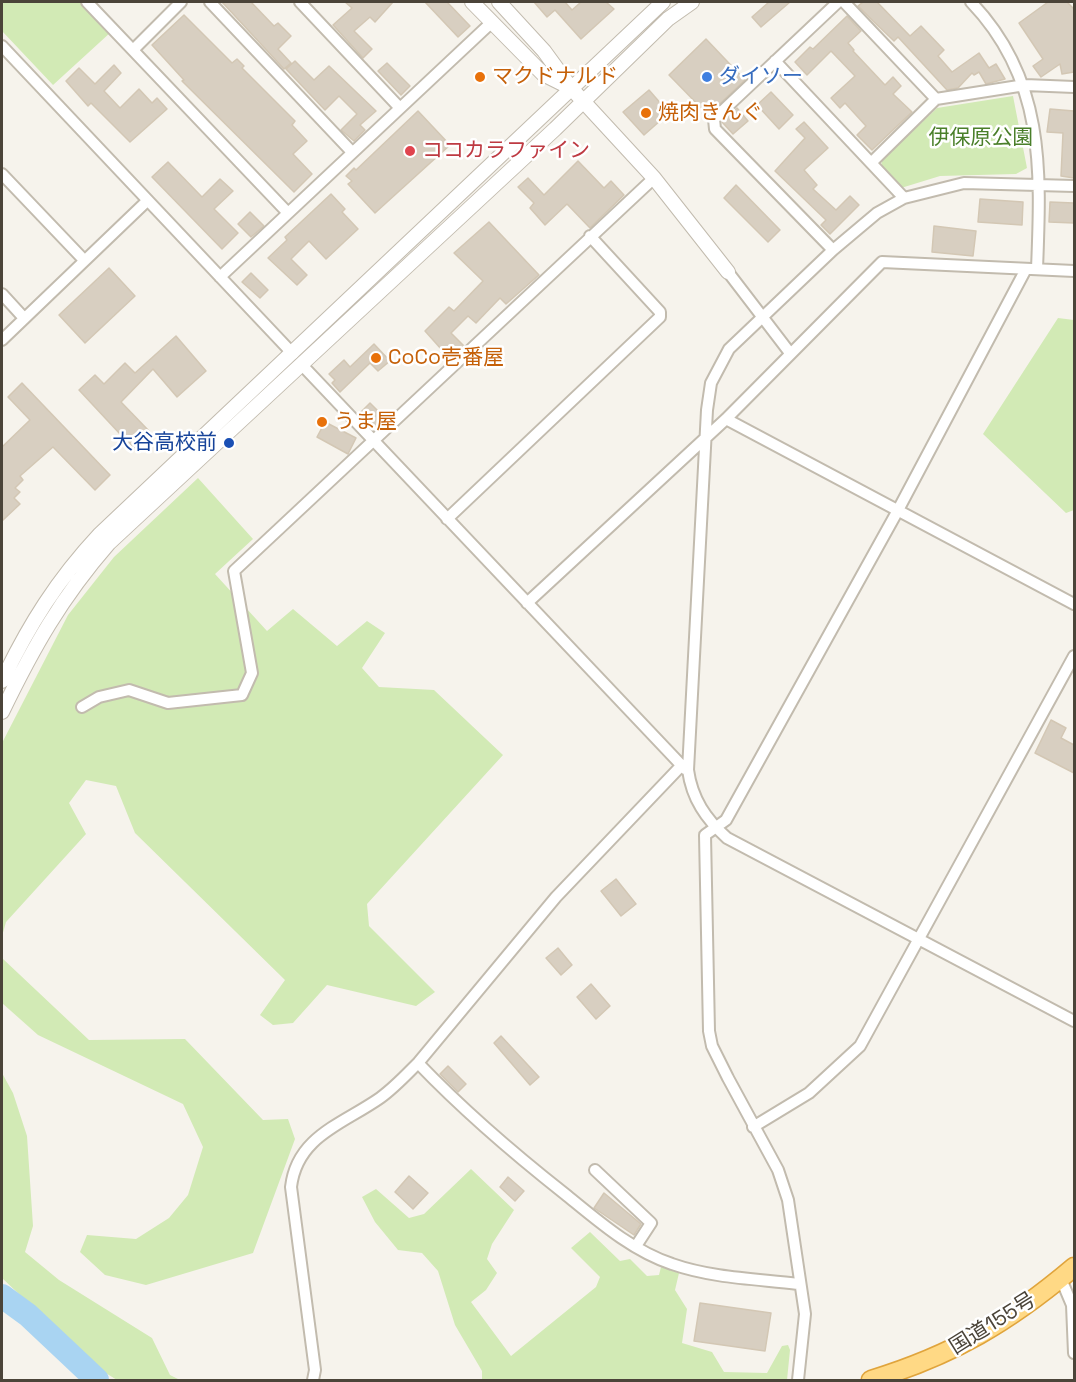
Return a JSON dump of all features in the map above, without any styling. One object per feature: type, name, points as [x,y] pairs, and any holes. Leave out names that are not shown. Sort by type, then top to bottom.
[{"type":"highway","name":"国道155号","points":[[871,1380],[944,1354],[980,1337],[1067,1273]]},
{"type":"street","points":[[87,2],[288,213]]},
{"type":"street","points":[[132,50],[181,2]]},
{"type":"street","points":[[210,2],[351,151]]},
{"type":"street","points":[[300,2],[399,107]]},
{"type":"street","points":[[472,2],[543,74],[571,88]]},
{"type":"street","points":[[499,2],[543,51],[571,88],[654,178],[790,353]]},
{"type":"street","points":[[2,681],[41,607],[68,568],[100,534],[663,2]]},
{"type":"street","points":[[2,712],[49,620],[85,570],[109,543],[584,101],[668,18],[692,2]]},
{"type":"street","points":[[832,250],[715,129],[714,119],[838,2]]},
{"type":"street","points":[[844,2],[936,99]]},
{"type":"street","points":[[798,1380],[805,1314],[798,1284],[788,1200],[778,1170],[753,1127],[712,1046],[709,1031],[705,835],[726,819],[1032,269],[1040,184],[1033,118],[1025,85],[1002,38],[972,2]]},
{"type":"street","points":[[220,277],[351,151],[492,22]]},
{"type":"street","points":[[2,46],[293,354]]},
{"type":"street","points":[[775,61],[904,198]]},
{"type":"street","points":[[872,162],[936,99],[1025,85],[1074,87]]},
{"type":"street","points":[[2,174],[84,260]]},
{"type":"street","points":[[82,707],[99,697],[129,690],[168,703],[242,695],[252,673],[234,571],[654,178]]},
{"type":"street","points":[[1074,186],[964,183],[904,198],[857,227],[729,349],[709,389],[685,768],[694,797],[714,826],[727,838],[1074,1021]]},
{"type":"street","points":[[2,340],[147,201]]},
{"type":"street","points":[[447,519],[660,317],[660,312],[590,236]]},
{"type":"street","points":[[527,603],[726,418],[882,262],[1074,271]]},
{"type":"street","points":[[2,294],[24,318]]},
{"type":"street","points":[[302,365],[685,768]]},
{"type":"street","points":[[726,418],[897,512],[1074,604]]},
{"type":"street","points":[[753,1127],[809,1093],[860,1046],[1074,656]]},
{"type":"street","points":[[313,1380],[315,1370],[291,1187],[293,1172],[308,1147],[332,1127],[380,1099],[418,1063],[556,897],[685,768]]},
{"type":"street","points":[[418,1063],[459,1106],[502,1144],[591,1216],[653,1257],[693,1271],[798,1284]]},
{"type":"street","points":[[595,1170],[651,1223],[636,1246]]},
{"type":"street","points":[[1067,1273],[1072,1305],[1074,1353]]},
{"type":"green space","points":[[2,2],[83,2],[111,32],[53,85],[2,31]]},
{"type":"green space","name":"伊保原公園","points":[[1013,96],[1027,168],[1016,174],[940,176],[901,188],[881,167],[882,160],[937,108]]},
{"type":"green space","points":[[1058,318],[1074,320],[1074,510],[1066,513],[983,434]]},
{"type":"green space","points":[[198,478],[253,539],[215,574],[267,631],[293,609],[337,646],[367,621],[385,633],[362,668],[379,687],[434,690],[503,755],[367,904],[369,926],[435,992],[416,1006],[327,985],[293,1023],[273,1025],[260,1015],[285,980],[135,833],[116,786],[86,780],[69,803],[86,834],[6,922],[2,936],[2,743],[68,615],[114,557]]},
{"type":"green space","points":[[2,958],[89,1040],[185,1039],[263,1120],[288,1119],[295,1139],[253,1253],[146,1285],[105,1275],[80,1252],[87,1235],[136,1239],[169,1218],[188,1195],[203,1147],[183,1104],[38,1035],[2,1003]]},
{"type":"green space","points":[[2,1073],[13,1093],[27,1136],[33,1226],[25,1252],[59,1280],[152,1338],[170,1375],[180,1380],[117,1380],[96,1367],[2,1278]]},
{"type":"green space","points":[[471,1169],[514,1210],[492,1244],[487,1259],[497,1273],[486,1290],[471,1302],[511,1356],[596,1287],[600,1277],[571,1248],[590,1232],[620,1261],[630,1259],[647,1276],[659,1275],[661,1267],[679,1273],[675,1290],[687,1309],[682,1343],[712,1352],[724,1372],[767,1373],[782,1346],[788,1345],[790,1350],[787,1380],[482,1380],[482,1371],[455,1325],[438,1271],[422,1253],[398,1250],[375,1222],[362,1197],[376,1189],[409,1218],[424,1214]]},
{"type":"building","points":[[222,2],[251,2],[274,26],[278,23],[291,36],[278,49],[291,63],[284,69]]},
{"type":"building","points":[[345,2],[393,2],[375,22],[370,17],[354,31],[372,49],[363,58],[333,25],[352,8]]},
{"type":"building","points":[[425,2],[447,2],[470,26],[458,37]]},
{"type":"building","points":[[534,2],[565,2],[572,10],[581,2],[606,2],[614,9],[581,39],[555,10],[547,17]]},
{"type":"building","points":[[769,2],[790,2],[761,27],[752,17]]},
{"type":"building","points":[[863,2],[877,2],[910,36],[921,26],[944,50],[938,56],[952,72],[979,53],[989,68],[996,64],[1005,79],[986,84],[979,72],[974,75],[972,73],[958,88],[947,90],[898,37],[894,41],[858,6]]},
{"type":"building","points":[[1048,2],[1067,2],[1074,9],[1074,72],[1062,74],[1060,64],[1041,77],[1033,66],[1043,59],[1019,23]]},
{"type":"building","points":[[184,15],[232,63],[237,59],[244,66],[242,68],[295,121],[292,125],[307,141],[293,154],[312,174],[294,192],[182,81],[184,80],[152,45]]},
{"type":"building","points":[[847,16],[861,31],[848,43],[853,51],[885,85],[893,77],[901,86],[893,94],[912,112],[872,150],[857,135],[866,126],[845,103],[840,108],[831,98],[855,76],[831,51],[807,75],[795,62],[810,47],[813,49]]},
{"type":"building","name":"ダイソー","points":[[706,39],[745,80],[708,115],[669,75]]},
{"type":"building","points":[[295,61],[314,80],[329,66],[376,111],[360,125],[365,130],[354,141],[341,130],[357,114],[339,96],[325,110],[286,69]]},
{"type":"building","points":[[387,63],[410,86],[401,95],[378,71]]},
{"type":"building","points":[[114,65],[121,73],[104,91],[120,108],[139,89],[152,103],[157,98],[167,109],[130,142],[91,103],[88,106],[66,81],[79,68],[95,84]]},
{"type":"building","name":"焼肉きんぐ","points":[[649,90],[669,113],[644,135],[623,112]]},
{"type":"building","points":[[771,92],[793,115],[779,129],[757,105]]},
{"type":"building","points":[[737,108],[748,121],[733,134],[722,122]]},
{"type":"building","points":[[1050,109],[1074,111],[1074,178],[1061,176],[1063,133],[1047,132]]},
{"type":"building","name":"ココカラファイン","points":[[418,111],[450,145],[375,213],[348,184],[352,181],[346,176],[354,168],[356,170]]},
{"type":"building","points":[[804,122],[828,148],[804,170],[817,185],[813,189],[836,210],[850,196],[859,205],[830,234],[821,225],[826,220],[775,171],[805,138],[796,129]]},
{"type":"building","points":[[578,161],[604,188],[611,181],[624,195],[590,228],[567,204],[545,225],[530,208],[534,203],[518,187],[528,178],[544,195]]},
{"type":"building","points":[[168,162],[202,197],[220,179],[233,191],[214,209],[238,233],[222,249],[152,177]]},
{"type":"building","points":[[736,185],[780,230],[768,242],[724,198]]},
{"type":"building","points":[[331,194],[345,209],[342,212],[358,229],[326,259],[309,241],[291,259],[307,275],[297,285],[268,258],[287,240],[285,237]]},
{"type":"building","points":[[980,199],[1023,202],[1022,225],[978,222]]},
{"type":"building","points":[[1050,202],[1074,203],[1074,223],[1049,222]]},
{"type":"building","points":[[250,212],[264,226],[251,237],[238,224]]},
{"type":"building","points":[[489,222],[539,275],[506,304],[500,298],[476,323],[468,316],[451,333],[464,346],[450,359],[425,331],[449,307],[454,311],[483,281],[454,253]]},
{"type":"building","points":[[934,226],[976,231],[973,256],[932,252]]},
{"type":"building","points":[[109,268],[135,296],[85,343],[59,315]]},
{"type":"building","points":[[251,273],[268,290],[260,298],[242,282]]},
{"type":"building","points":[[176,336],[206,371],[177,397],[153,369],[121,402],[151,433],[134,449],[79,390],[95,375],[104,384],[125,363],[135,373]]},
{"type":"building","points":[[374,344],[390,361],[378,371],[370,363],[340,392],[332,383],[335,380],[329,374],[344,360],[350,367]]},
{"type":"building","points":[[22,383],[110,475],[95,490],[53,447],[20,476],[23,480],[15,488],[20,492],[14,498],[20,504],[2,521],[2,447],[30,420],[8,397]]},
{"type":"building","points":[[370,403],[385,418],[373,429],[359,414]]},
{"type":"building","points":[[325,422],[356,438],[348,454],[317,437]]},
{"type":"building","points":[[1051,720],[1066,728],[1061,738],[1074,745],[1074,773],[1035,753]]},
{"type":"building","points":[[616,879],[636,904],[621,916],[601,891]]},
{"type":"building","points":[[558,948],[572,965],[561,975],[546,958]]},
{"type":"building","points":[[591,984],[610,1006],[596,1019],[577,997]]},
{"type":"building","points":[[501,1036],[539,1077],[530,1085],[494,1043]]},
{"type":"building","points":[[448,1066],[466,1084],[458,1092],[440,1074]]},
{"type":"building","points":[[409,1176],[428,1193],[413,1209],[395,1192]]},
{"type":"building","points":[[508,1177],[524,1191],[515,1201],[500,1187]]},
{"type":"building","points":[[604,1193],[641,1224],[634,1235],[594,1208]]},
{"type":"building","points":[[700,1303],[771,1313],[765,1351],[694,1341]]},
{"type":"waterway","points":[[2,1296],[28,1315],[97,1380]]},
{"type":"place","name":"マクドナルド","points":[[480,77]]},
{"type":"place","name":"ダイソー","points":[[707,77]]},
{"type":"place","name":"焼肉きんぐ","points":[[646,113]]},
{"type":"place","name":"ココカラファイン","points":[[410,151]]},
{"type":"place","name":"CoCo壱番屋","points":[[376,358]]},
{"type":"place","name":"うま屋","points":[[322,422]]},
{"type":"place","name":"大谷高校前","points":[[229,443]]}]
